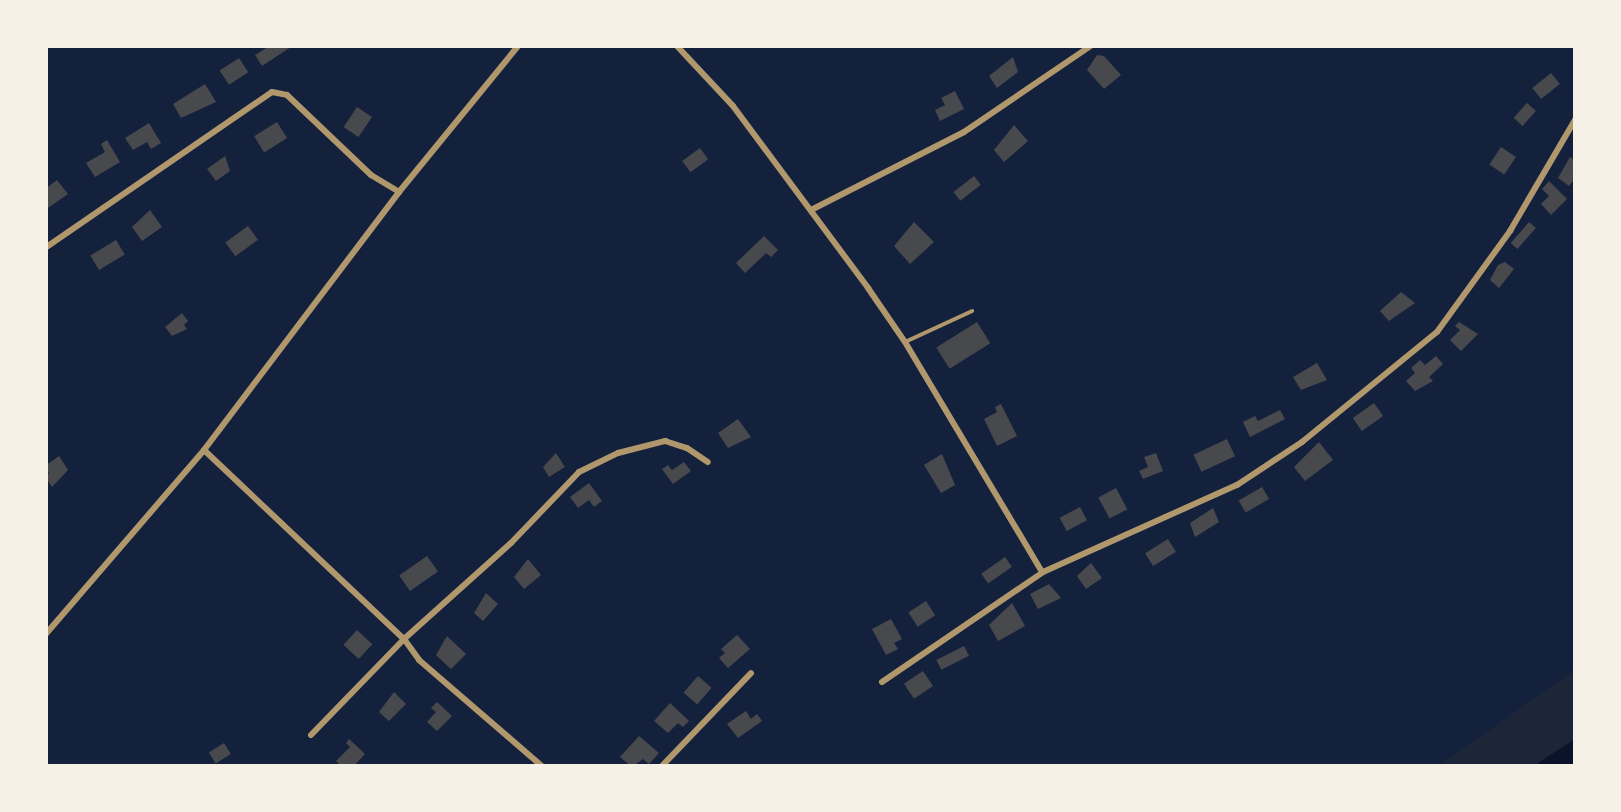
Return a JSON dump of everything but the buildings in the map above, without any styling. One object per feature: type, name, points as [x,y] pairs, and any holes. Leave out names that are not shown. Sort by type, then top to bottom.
[{"type":"street","points":[[45,635],[204,450],[399,192],[519,45]]},
{"type":"street","points":[[676,45],[734,106],[813,209],[905,342],[1043,572]]},
{"type":"street","points":[[813,209],[964,132],[1092,45]]},
{"type":"street","points":[[45,248],[272,92],[288,95],[371,175],[399,192]]},
{"type":"street","points":[[882,682],[1043,572],[1237,484],[1302,442],[1437,332],[1510,231],[1576,118]]},
{"type":"street","points":[[311,735],[404,639],[511,543],[579,472],[618,453],[665,441],[708,462]]},
{"type":"street","points":[[204,450],[404,639],[419,660],[543,767]]},
{"type":"street","points":[[661,767],[752,673]]},
{"type":"lane","points":[[905,342],[972,311]]},
{"type":"shaded area","points":[[1576,669],[1576,738],[1572,741],[1532,767],[1437,767]]},
{"type":"shaded area","points":[[1576,738],[1576,767],[1532,767],[1572,741]]}]
